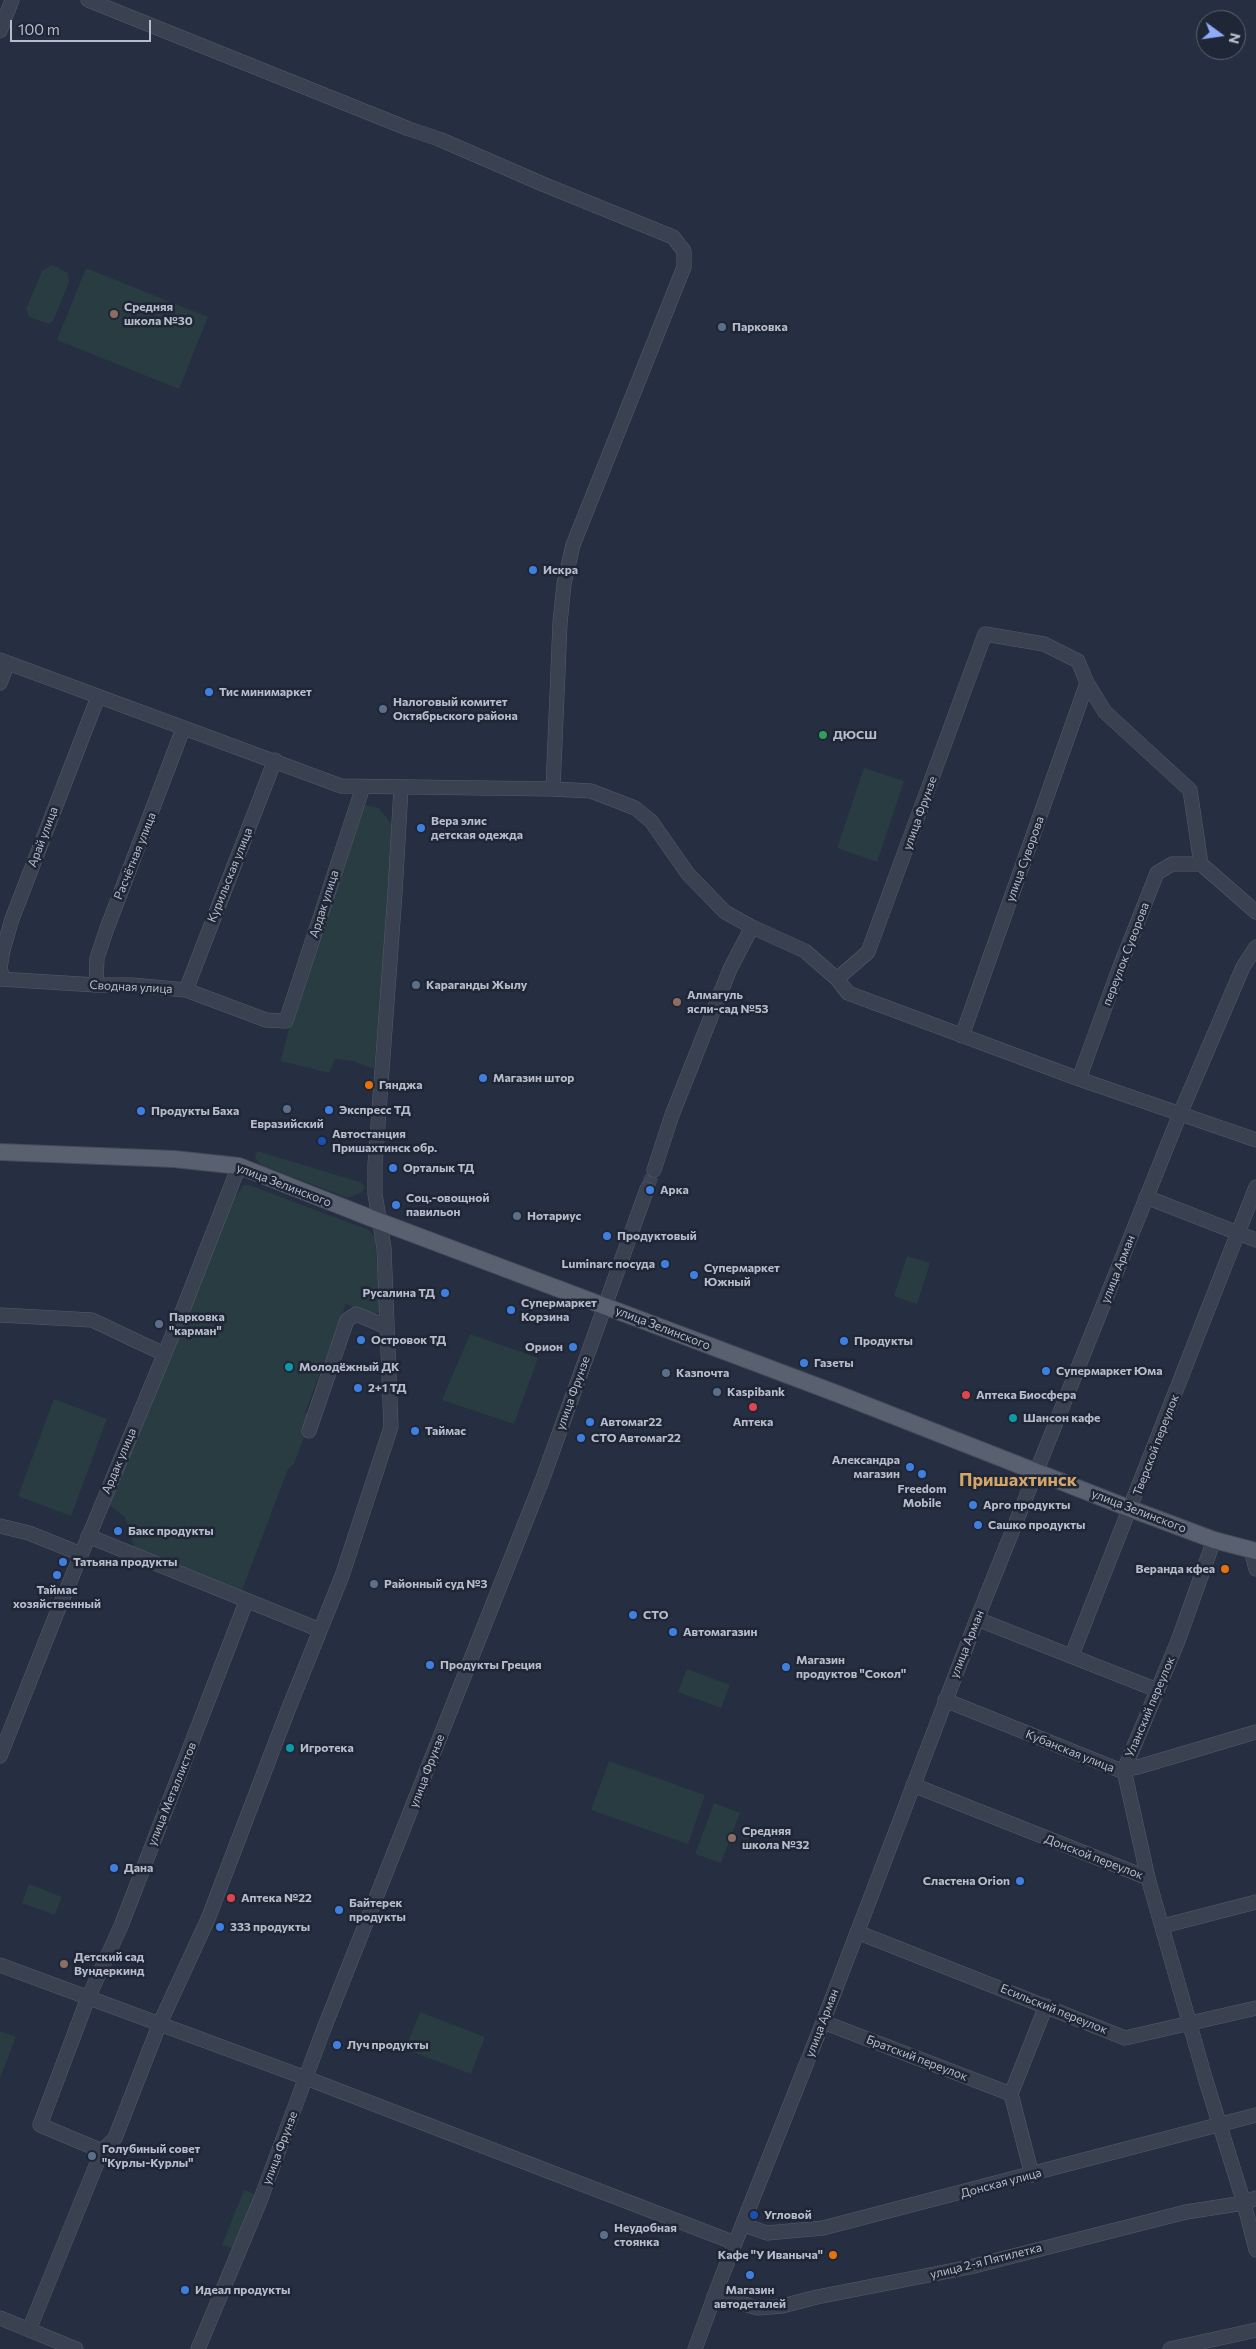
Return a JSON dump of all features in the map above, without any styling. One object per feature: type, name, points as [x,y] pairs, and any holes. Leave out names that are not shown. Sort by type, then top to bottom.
[{"type":"main road","name":"улица Зелинского","points":[[0,1152],[174,1159],[239,1166],[381,1222],[1036,1470],[1132,1509],[1214,1540],[1254,1550]]},
{"type":"street","points":[[0,31],[12,0]]},
{"type":"street","points":[[88,0],[409,129],[439,139],[545,185],[674,236],[684,250],[684,267],[573,545],[564,584],[560,623],[553,789]]},
{"type":"street","name":"улица Фрунзе","points":[[837,979],[868,952],[985,634],[1044,644],[1078,661],[1087,683]]},
{"type":"street","points":[[0,683],[4,661],[183,729],[275,760],[341,786],[591,791],[635,808],[651,821],[688,874],[725,912],[752,927],[805,951],[837,979],[848,993],[1079,1079],[1256,1140]]},
{"type":"street","points":[[1087,683],[1105,712],[1190,790],[1201,864],[1256,912]]},
{"type":"street","name":"улица Суворова","points":[[962,1036],[1087,683]]},
{"type":"street","name":"Арай улица","points":[[1,979],[1,959],[12,919],[98,697]]},
{"type":"street","name":"Расчётная улица","points":[[96,985],[97,958],[106,931],[183,729]]},
{"type":"street","name":"Курильская улица","points":[[186,990],[275,760]]},
{"type":"street","name":"Ардак улица","points":[[286,1021],[363,787]]},
{"type":"street","points":[[29,2330],[102,2151],[116,2138],[160,2024],[208,1919],[342,1576],[391,1427],[384,1248],[375,1194],[375,1166],[396,883],[401,788]]},
{"type":"street","name":"переулок Суворова","points":[[1079,1079],[1119,969],[1157,873],[1172,864],[1201,864]]},
{"type":"street","points":[[654,1170],[672,1115],[730,969],[752,927]]},
{"type":"street","name":"улица Арман","points":[[695,2349],[734,2243],[744,2225],[945,1700],[1036,1470],[1180,1114],[1243,967],[1256,947]]},
{"type":"street","name":"Сводная улица","points":[[1,979],[96,985],[132,985],[186,990],[266,1020],[286,1021]]},
{"type":"street","name":"Ардак улица","points":[[0,1756],[239,1166]]},
{"type":"street","name":"Тверской переулок","points":[[1072,1655],[1132,1509],[1256,1187]]},
{"type":"street","name":"улица Фрунзе","points":[[198,2349],[263,2193],[306,2078],[543,1478],[647,1189]]},
{"type":"street","points":[[1146,1197],[1256,1240]]},
{"type":"street","points":[[309,1431],[347,1320],[356,1314],[387,1327]]},
{"type":"street","points":[[0,1315],[92,1320],[164,1354]]},
{"type":"street","points":[[0,1526],[29,1533],[81,1554]]},
{"type":"street","points":[[88,1536],[246,1602],[320,1630]]},
{"type":"street","name":"Уланский переулок","points":[[1148,1878],[1124,1770],[1178,1641],[1214,1540]]},
{"type":"street","points":[[1254,1550],[1256,1569]]},
{"type":"street","name":"улица Металлистов","points":[[102,2151],[40,2125],[88,1998],[121,1926],[246,1602]]},
{"type":"street","points":[[977,1619],[1157,1690]]},
{"type":"street","name":"Кубанская улица","points":[[945,1700],[1114,1769],[1124,1770],[1256,1732]]},
{"type":"street","name":"Донской переулок","points":[[913,1785],[1148,1878],[1220,2125],[1250,2200],[1256,2250]]},
{"type":"street","points":[[1163,1926],[1256,1902]]},
{"type":"street","name":"Есильский переулок","points":[[857,1932],[1125,2038],[1256,2008]]},
{"type":"street","points":[[0,1965],[306,2078],[734,2243]]},
{"type":"street","points":[[1032,2174],[1011,2094],[1046,2006]]},
{"type":"street","name":"Братский переулок","points":[[823,2022],[1011,2094]]},
{"type":"street","name":"Донская улица","points":[[744,2225],[767,2233],[823,2228],[1256,2115]]},
{"type":"street","name":"улица 2-я Пятилетка","points":[[714,2296],[758,2308],[782,2306],[817,2297],[970,2267],[1186,2212],[1250,2200]]},
{"type":"street","points":[[0,2318],[76,2349]]},
{"type":"street","points":[[1170,2349],[1256,2330]]},
{"type":"shaded area","points":[[52,265],[68,273],[69,282],[53,321],[49,324],[29,317],[26,309],[42,271]]},
{"type":"shaded area","points":[[86,268],[208,317],[179,389],[57,340]]},
{"type":"shaded area","points":[[864,768],[904,781],[877,862],[837,848]]},
{"type":"shaded area","points":[[362,804],[379,808],[394,827],[374,1069],[353,1061],[335,1059],[329,1073],[281,1061],[289,1028]]},
{"type":"shaded area","points":[[257,1151],[360,1182],[365,1186],[362,1192],[348,1198],[261,1165],[255,1158]]},
{"type":"shaded area","points":[[244,1185],[249,1185],[369,1230],[375,1238],[380,1311],[375,1316],[346,1304],[305,1413],[312,1416],[294,1464],[288,1469],[242,1590],[134,1547],[125,1517],[108,1504],[234,1198]]},
{"type":"shaded area","points":[[907,1256],[930,1263],[917,1304],[894,1296]]},
{"type":"shaded area","points":[[470,1334],[538,1358],[514,1424],[442,1400]]},
{"type":"shaded area","points":[[54,1399],[107,1419],[71,1516],[18,1496]]},
{"type":"shaded area","points":[[687,1669],[730,1685],[721,1708],[678,1692]]},
{"type":"shaded area","points":[[609,1761],[705,1795],[688,1844],[591,1810]]},
{"type":"shaded area","points":[[714,1803],[740,1813],[721,1863],[695,1854]]},
{"type":"shaded area","points":[[29,1884],[62,1897],[55,1915],[22,1903]]},
{"type":"shaded area","points":[[420,2012],[485,2037],[471,2074],[405,2049]]},
{"type":"shaded area","points":[[0,2031],[16,2037],[0,2078]]},
{"type":"shaded area","points":[[244,2190],[259,2196],[237,2250],[222,2245]]},
{"type":"tunnel","points":[[647,1189],[654,1170]]},
{"type":"place","name":"Средняя школа №30","points":[[114,314]]},
{"type":"place","name":"Парковка","points":[[722,327]]},
{"type":"place","name":"Искра","points":[[533,570]]},
{"type":"place","name":"Тис минимаркет","points":[[209,692]]},
{"type":"place","name":"Налоговый комитет Октябрьского района","points":[[383,709]]},
{"type":"place","name":"ДЮСШ","points":[[823,735]]},
{"type":"place","name":"Вера элис детская одежда","points":[[421,828]]},
{"type":"place","name":"Караганды Жылу","points":[[416,985]]},
{"type":"place","name":"Алмагуль ясли-сад №53","points":[[677,1002]]},
{"type":"place","name":"Магазин штор","points":[[483,1078]]},
{"type":"place","name":"Гянджа","points":[[369,1085]]},
{"type":"place","name":"Евразийский","points":[[287,1109]]},
{"type":"place","name":"Экспресс ТД","points":[[329,1110]]},
{"type":"place","name":"Продукты Баха","points":[[141,1111]]},
{"type":"place","name":"Автостанция Пришахтинск обр.","points":[[322,1141]]},
{"type":"place","name":"Орталык ТД","points":[[393,1168]]},
{"type":"place","name":"Арка","points":[[650,1190]]},
{"type":"place","name":"Соц.-овощной павильон","points":[[396,1205]]},
{"type":"place","name":"Нотариус","points":[[517,1216]]},
{"type":"place","name":"Продуктовый","points":[[607,1236]]},
{"type":"place","name":"Luminarc посуда","points":[[665,1264]]},
{"type":"place","name":"Супермаркет Южный","points":[[694,1275]]},
{"type":"place","name":"Русалина ТД","points":[[445,1293]]},
{"type":"place","name":"Супермаркет Корзина","points":[[511,1310]]},
{"type":"place","name":"Парковка \"карман\"","points":[[159,1324]]},
{"type":"place","name":"Островок ТД","points":[[361,1340]]},
{"type":"place","name":"Продукты","points":[[844,1341]]},
{"type":"place","name":"Орион","points":[[573,1347]]},
{"type":"place","name":"Газеты","points":[[804,1363]]},
{"type":"place","name":"Молодёжный ДК","points":[[289,1367]]},
{"type":"place","name":"Супермаркет Юма","points":[[1046,1371]]},
{"type":"place","name":"Казпочта","points":[[666,1373]]},
{"type":"place","name":"2+1 ТД","points":[[358,1388]]},
{"type":"place","name":"Kaspibank","points":[[717,1392]]},
{"type":"place","name":"Аптека Биосфера","points":[[966,1395]]},
{"type":"place","name":"Аптека","points":[[753,1407]]},
{"type":"place","name":"Шансон кафе","points":[[1013,1418]]},
{"type":"place","name":"Автомаг22","points":[[590,1422]]},
{"type":"place","name":"Таймас","points":[[415,1431]]},
{"type":"place","name":"СТО Автомаг22","points":[[581,1438]]},
{"type":"place","name":"Александра магазин","points":[[910,1467]]},
{"type":"place","name":"Freedom Mobile","points":[[922,1474]]},
{"type":"place","name":"Арго продукты","points":[[973,1505]]},
{"type":"place","name":"Сашко продукты","points":[[978,1525]]},
{"type":"place","name":"Бакс продукты","points":[[118,1531]]},
{"type":"place","name":"Татьяна продукты","points":[[63,1562]]},
{"type":"place","name":"Веранда кфеа","points":[[1225,1569]]},
{"type":"place","name":"Таймас хозяйственный","points":[[57,1575]]},
{"type":"place","name":"Районный суд №3","points":[[374,1584]]},
{"type":"place","name":"СТО","points":[[633,1615]]},
{"type":"place","name":"Автомагазин","points":[[673,1632]]},
{"type":"place","name":"Продукты Греция","points":[[430,1665]]},
{"type":"place","name":"Магазин продуктов \"Сокол\"","points":[[786,1667]]},
{"type":"place","name":"Игротека","points":[[290,1748]]},
{"type":"place","name":"Средняя школа №32","points":[[732,1838]]},
{"type":"place","name":"Дана","points":[[114,1868]]},
{"type":"place","name":"Сластена Orion","points":[[1020,1881]]},
{"type":"place","name":"Аптека №22","points":[[231,1898]]},
{"type":"place","name":"Байтерек продукты","points":[[339,1910]]},
{"type":"place","name":"333 продукты","points":[[220,1927]]},
{"type":"place","name":"Детский сад Вундеркинд","points":[[64,1964]]},
{"type":"place","name":"Луч продукты","points":[[337,2045]]},
{"type":"place","name":"Голубиный совет \"Курлы-Курлы\"","points":[[92,2156]]},
{"type":"place","name":"Угловой","points":[[754,2215]]},
{"type":"place","name":"Неудобная стоянка","points":[[604,2235]]},
{"type":"place","name":"Кафе \"У Иваныча\"","points":[[833,2255]]},
{"type":"place","name":"Магазин автодеталей","points":[[750,2275]]},
{"type":"place","name":"Идеал продукты","points":[[185,2290]]},
{"type":"district","name":"Пришахтинск","points":[[1018,1480]]}]
